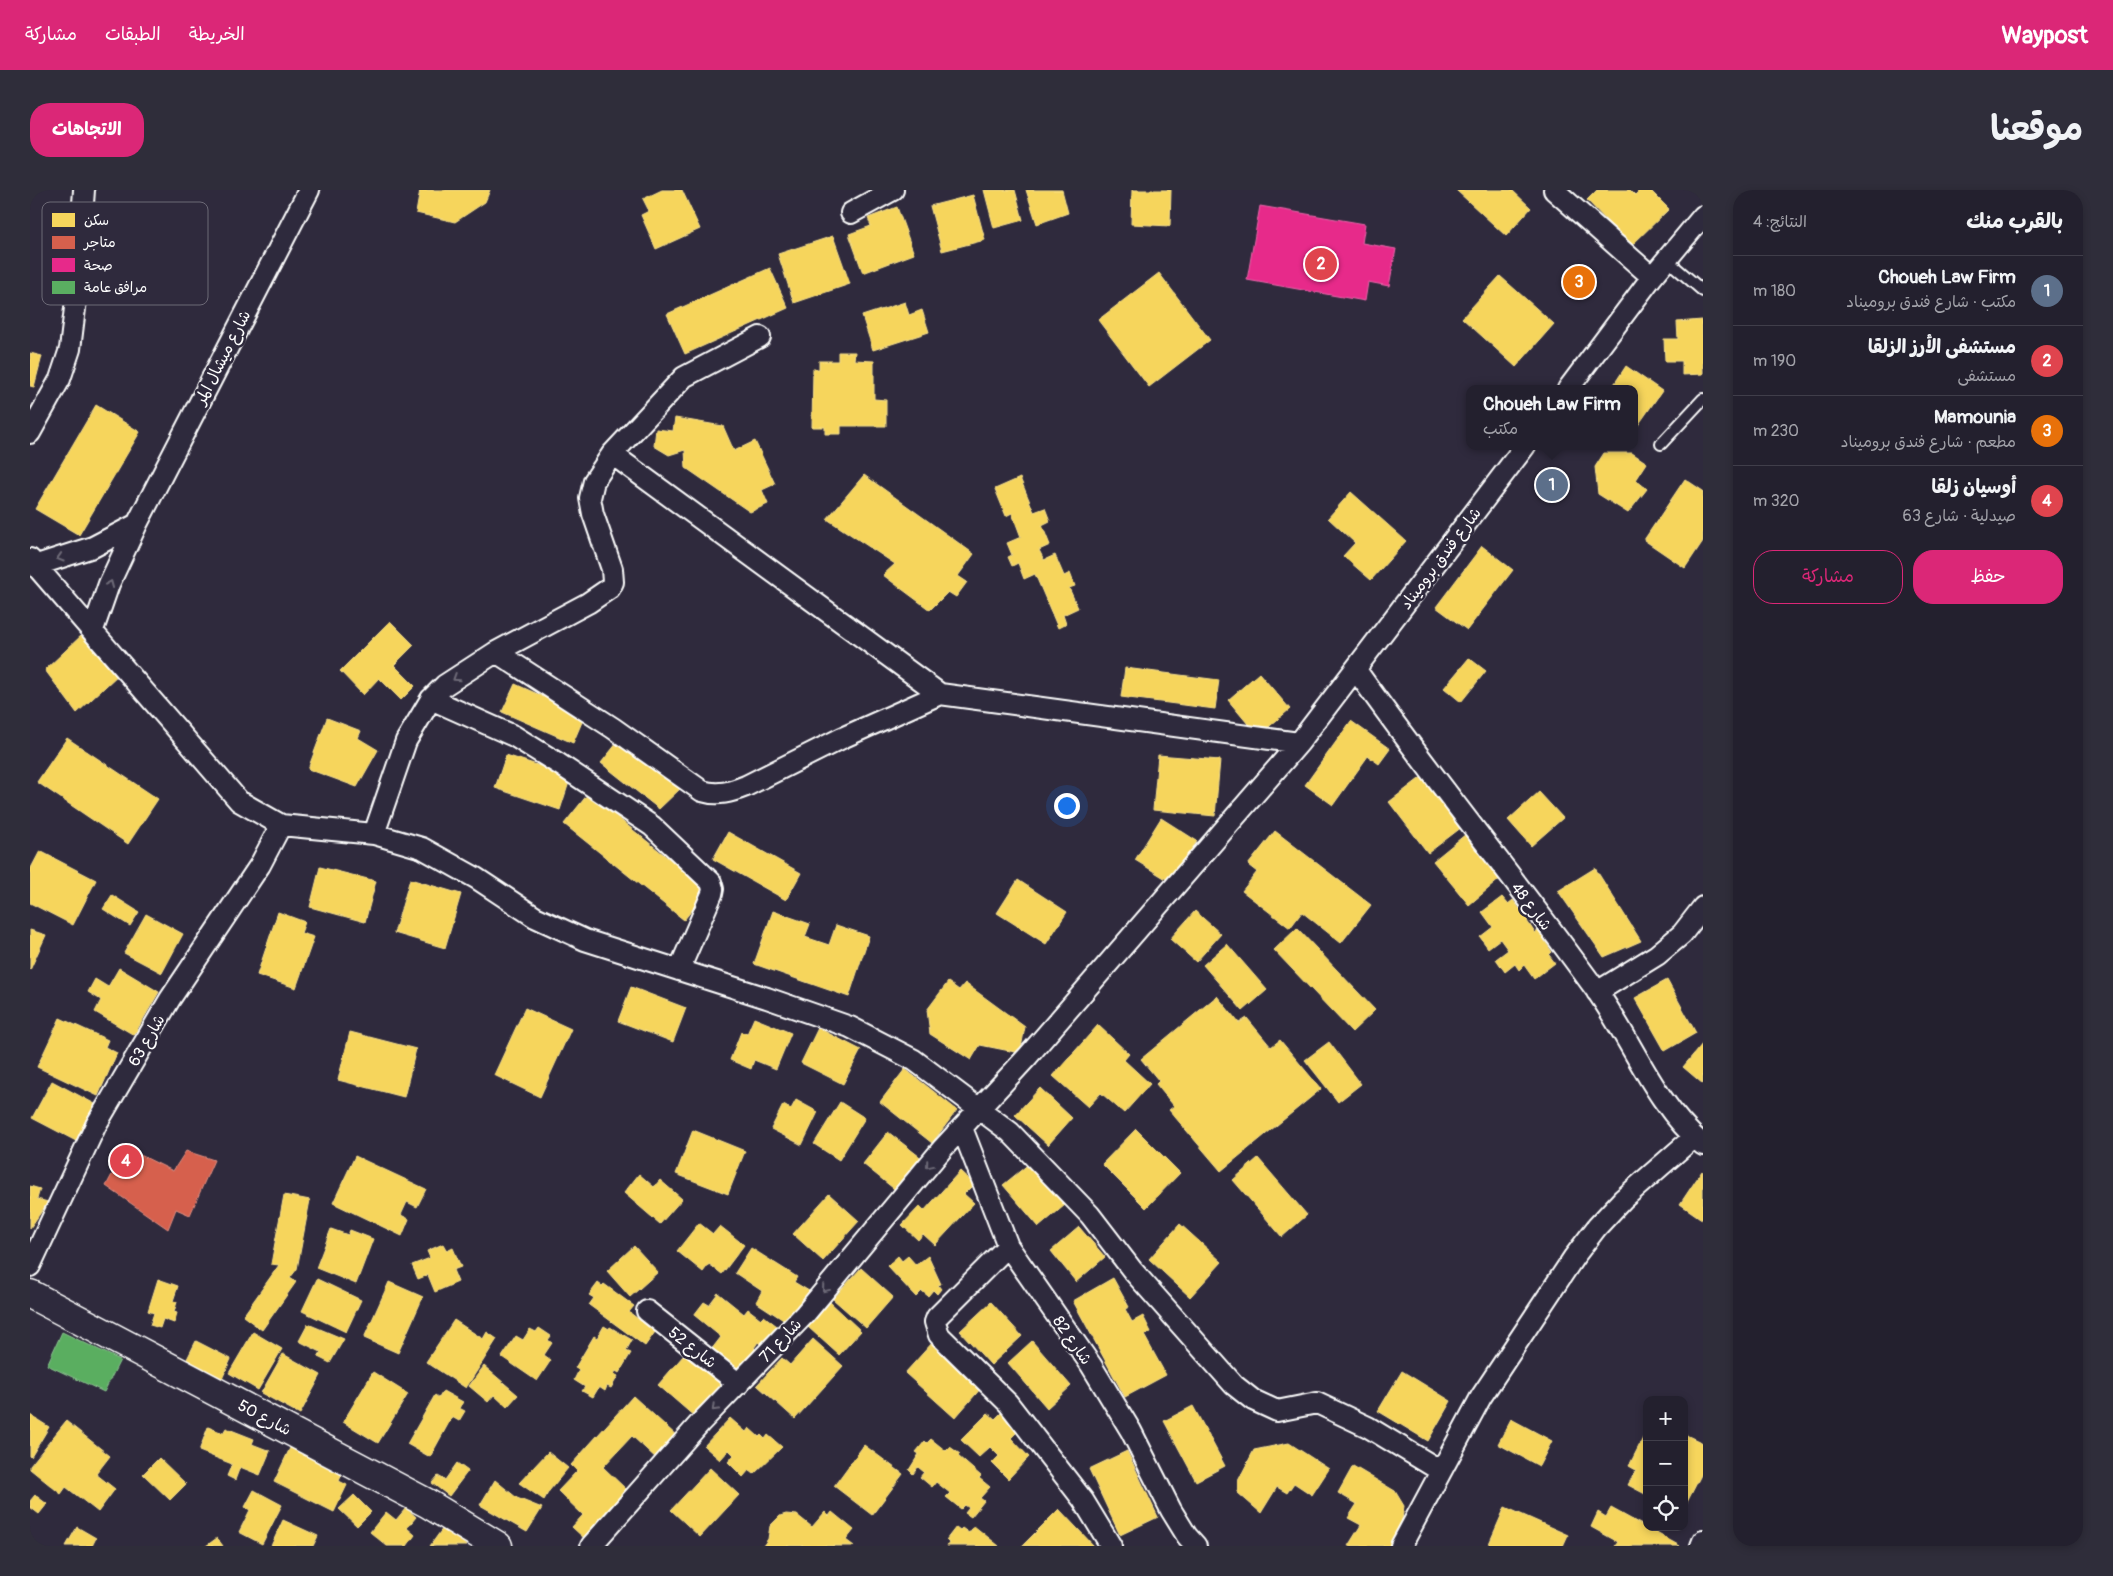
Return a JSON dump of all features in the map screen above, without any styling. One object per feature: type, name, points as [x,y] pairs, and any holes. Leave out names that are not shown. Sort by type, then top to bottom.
[{"type":"street","name":"شارع ميشال المر","points":[[93,630],[109,584],[137,524],[309,190]]},
{"type":"street","points":[[851,213],[893,190]]},
{"type":"street","points":[[1554,190],[1652,277]]},
{"type":"street","points":[[1571,385],[1652,277],[1703,216]]},
{"type":"street","points":[[30,433],[60,379],[70,350],[75,305]]},
{"type":"street","points":[[374,834],[406,741],[431,699],[446,685],[496,652],[588,603],[610,588],[613,582],[612,569],[593,514],[590,498],[594,481],[612,454],[684,377],[760,337]]},
{"type":"street","name":"شارع فندق بروميناد","points":[[1299,743],[1522,450]]},
{"type":"street","points":[[612,454],[940,694],[1299,743]]},
{"type":"street","points":[[137,524],[93,547],[33,562],[239,801],[281,825],[374,834],[422,848],[476,878],[535,917],[585,940],[850,1027],[914,1060],[1010,1132],[1090,1215],[1132,1272],[1234,1385],[1246,1395],[1277,1411],[1317,1403],[1368,1427],[1441,1471]]},
{"type":"street","points":[[496,652],[613,728],[702,791],[710,794],[731,792],[746,786],[842,738],[940,694]]},
{"type":"street","name":"شارع 48","points":[[1356,670],[1597,992],[1644,1071],[1671,1111],[1700,1142]]},
{"type":"street","points":[[431,699],[514,736],[559,764],[652,826],[701,871],[710,882],[713,889],[712,894],[679,970]]},
{"type":"street","name":"شارع 71","points":[[591,1546],[668,1458],[805,1314],[962,1128],[1028,1056],[1299,743]]},
{"type":"street","name":"شارع 63","points":[[30,1266],[96,1125],[170,999],[260,865],[281,825]]},
{"type":"street","points":[[1597,992],[1656,955],[1682,934],[1703,908]]},
{"type":"street","name":"شارع 82","points":[[962,1128],[1008,1246],[1091,1365],[1131,1431],[1171,1510],[1187,1536],[1196,1546]]},
{"type":"street","points":[[1401,1546],[1481,1397],[1574,1257],[1597,1227],[1623,1200],[1700,1142]]},
{"type":"street","points":[[1412,1546],[1489,1402],[1581,1262],[1629,1206],[1700,1142]]},
{"type":"street","points":[[1008,1246],[937,1317],[937,1328],[945,1341],[1008,1402],[1083,1500],[1111,1546]]},
{"type":"street","name":"شارع 50","points":[[30,1294],[427,1503],[498,1546]]},
{"type":"street","name":"شارع 52","points":[[647,1311],[739,1384]]},
{"type":"street","points":[[1701,1546],[1703,1541]]},
{"type":"lane","points":[[1667,260],[1703,291]]},
{"type":"lane","points":[[1661,444],[1703,399]]},
{"type":"building: سكن","points":[[420,190],[490,190],[485,202],[455,222],[416,213]]},
{"type":"building: سكن","points":[[662,190],[682,190],[700,229],[656,249],[641,215],[649,211],[643,199]]},
{"type":"building: سكن","points":[[984,190],[1015,190],[1023,220],[994,228]]},
{"type":"building: سكن","points":[[1026,190],[1062,190],[1068,213],[1037,224]]},
{"type":"building: سكن","points":[[1132,190],[1171,190],[1170,226],[1131,224]]},
{"type":"building: سكن","points":[[1456,190],[1512,190],[1531,208],[1506,236]]},
{"type":"building: سكن","points":[[1597,190],[1630,190],[1635,195],[1640,190],[1650,190],[1669,209],[1631,246],[1587,200]]},
{"type":"building: سكن","points":[[973,195],[985,240],[942,251],[930,206]]},
{"type":"building: سكن","points":[[897,207],[914,254],[863,273],[849,234],[871,226],[868,218]]},
{"type":"building: سكن","points":[[833,236],[850,284],[794,303],[778,254]]},
{"type":"building: سكن","points":[[770,268],[788,308],[685,354],[667,314]]},
{"type":"building: سكن","points":[[1159,273],[1210,340],[1149,387],[1098,320]]},
{"type":"building: سكن","points":[[1500,276],[1554,324],[1516,367],[1462,318]]},
{"type":"building: سكن","points":[[905,302],[909,315],[922,310],[929,332],[873,350],[862,316]]},
{"type":"building: سكن","points":[[1702,320],[1703,374],[1682,375],[1682,361],[1665,361],[1664,339],[1678,339],[1677,322]]},
{"type":"building: سكن","points":[[838,352],[855,352],[854,360],[874,361],[874,399],[886,400],[886,426],[841,426],[841,434],[825,434],[825,427],[812,427],[813,369],[819,369],[819,361],[838,361]]},
{"type":"building: سكن","points":[[30,353],[42,356],[34,387],[30,386]]},
{"type":"building: سكن","points":[[1626,366],[1662,391],[1638,425],[1638,385],[1614,385]]},
{"type":"building: سكن","points":[[96,405],[140,432],[79,535],[35,509]]},
{"type":"building: سكن","points":[[675,418],[723,426],[734,451],[755,441],[775,484],[762,490],[768,504],[750,512],[686,468],[685,450],[669,455],[654,446],[656,429],[673,431]]},
{"type":"building: سكن","points":[[1604,453],[1632,453],[1647,463],[1636,480],[1647,489],[1628,513],[1598,494],[1595,467]]},
{"type":"building: سكن","points":[[864,475],[974,554],[958,576],[967,582],[956,597],[948,592],[930,610],[883,575],[895,564],[827,519]]},
{"type":"building: سكن","points":[[1020,478],[1034,512],[1045,508],[1050,521],[1042,525],[1050,545],[1039,550],[1044,560],[1055,555],[1064,576],[1070,573],[1075,586],[1069,588],[1078,608],[1063,615],[1066,624],[1058,628],[1035,574],[1024,579],[1018,563],[1012,566],[1008,557],[1012,555],[1007,543],[1021,537],[1012,513],[1006,516],[995,489]]},
{"type":"building: سكن","points":[[1685,479],[1703,491],[1703,541],[1685,568],[1644,540]]},
{"type":"building: سكن","points":[[1351,492],[1406,541],[1371,580],[1343,556],[1355,543],[1328,518]]},
{"type":"building: سكن","points":[[1482,546],[1513,570],[1467,630],[1436,607]]},
{"type":"building: سكن","points":[[390,621],[414,645],[394,665],[415,686],[401,700],[379,678],[363,695],[340,671]]},
{"type":"building: سكن","points":[[83,634],[120,673],[77,713],[45,670]]},
{"type":"building: سكن","points":[[1469,658],[1486,671],[1461,702],[1444,688]]},
{"type":"building: سكن","points":[[1125,668],[1219,680],[1215,709],[1121,697]]},
{"type":"building: سكن","points":[[1259,673],[1290,709],[1258,736],[1228,700]]},
{"type":"building: سكن","points":[[515,684],[585,715],[573,743],[502,712]]},
{"type":"building: سكن","points":[[327,718],[361,731],[358,738],[378,750],[357,787],[308,769]]},
{"type":"building: سكن","points":[[1351,721],[1390,749],[1379,764],[1368,756],[1333,805],[1305,785]]},
{"type":"building: سكن","points":[[67,738],[158,799],[128,844],[37,782]]},
{"type":"building: سكن","points":[[617,743],[681,788],[659,809],[601,763]]},
{"type":"building: سكن","points":[[506,755],[571,776],[560,810],[495,788]]},
{"type":"building: سكن","points":[[1158,755],[1220,760],[1215,816],[1153,810]]},
{"type":"building: سكن","points":[[1423,776],[1462,827],[1428,853],[1389,802]]},
{"type":"building: سكن","points":[[1539,792],[1563,818],[1531,846],[1508,820]]},
{"type":"building: سكن","points":[[588,794],[708,890],[684,920],[564,824]]},
{"type":"building: سكن","points":[[1161,818],[1197,841],[1171,882],[1135,860]]},
{"type":"building: سكن","points":[[1275,831],[1371,905],[1341,943],[1302,912],[1290,928],[1242,891],[1257,872],[1248,865]]},
{"type":"building: سكن","points":[[728,832],[801,873],[786,900],[713,859]]},
{"type":"building: سكن","points":[[1466,834],[1501,878],[1469,905],[1433,861]]},
{"type":"building: سكن","points":[[40,851],[96,880],[73,925],[30,903],[30,870]]},
{"type":"building: سكن","points":[[320,867],[376,881],[365,922],[310,907]]},
{"type":"building: سكن","points":[[1595,868],[1641,941],[1604,957],[1558,891]]},
{"type":"building: سكن","points":[[410,879],[461,894],[445,948],[394,933]]},
{"type":"building: سكن","points":[[1018,880],[1067,912],[1046,944],[997,913]]},
{"type":"building: سكن","points":[[112,895],[139,912],[130,926],[103,909]]},
{"type":"building: سكن","points":[[1502,897],[1508,904],[1513,900],[1520,909],[1523,907],[1531,918],[1527,921],[1535,933],[1541,929],[1547,938],[1544,940],[1552,952],[1549,955],[1555,963],[1534,979],[1524,965],[1519,970],[1515,964],[1505,972],[1496,959],[1508,950],[1500,939],[1488,948],[1480,937],[1493,927],[1482,912]]},
{"type":"building: سكن","points":[[773,911],[810,924],[805,937],[829,945],[836,925],[869,936],[849,997],[754,964]]},
{"type":"building: سكن","points":[[1195,911],[1221,934],[1196,962],[1170,939]]},
{"type":"building: سكن","points":[[278,912],[305,922],[301,933],[314,937],[296,988],[257,975]]},
{"type":"building: سكن","points":[[146,914],[183,934],[162,973],[124,953]]},
{"type":"building: سكن","points":[[1297,928],[1375,1010],[1352,1032],[1274,950]]},
{"type":"building: سكن","points":[[30,930],[46,935],[30,970]]},
{"type":"building: سكن","points":[[1227,944],[1267,990],[1243,1011],[1203,965]]},
{"type":"building: سكن","points":[[119,968],[159,992],[134,1035],[95,1012],[101,1000],[88,992],[95,979],[108,987]]},
{"type":"building: سكن","points":[[1667,980],[1696,1033],[1665,1051],[1635,998]]},
{"type":"building: سكن","points":[[948,982],[959,990],[965,983],[1025,1027],[1020,1053],[980,1045],[971,1060],[930,1034],[927,1010]]},
{"type":"building: سكن","points":[[631,987],[686,1008],[673,1042],[618,1021]]},
{"type":"building: سكن","points":[[1217,996],[1239,1023],[1247,1018],[1271,1047],[1280,1040],[1321,1089],[1221,1171],[1169,1110],[1174,1106],[1156,1084],[1159,1081],[1141,1059]]},
{"type":"building: سكن","points":[[525,1008],[571,1029],[540,1097],[494,1075]]},
{"type":"building: سكن","points":[[60,1018],[108,1040],[105,1047],[117,1053],[98,1096],[37,1067]]},
{"type":"building: سكن","points":[[754,1018],[791,1033],[776,1069],[754,1060],[751,1069],[730,1060],[741,1032],[747,1034]]},
{"type":"building: سكن","points":[[1098,1025],[1129,1054],[1124,1060],[1150,1084],[1124,1113],[1101,1093],[1088,1107],[1053,1076]]},
{"type":"building: سكن","points":[[818,1028],[861,1050],[843,1084],[801,1063]]},
{"type":"building: سكن","points":[[350,1032],[416,1049],[404,1097],[338,1080]]},
{"type":"building: سكن","points":[[1329,1042],[1361,1084],[1338,1102],[1305,1060]]},
{"type":"building: سكن","points":[[1703,1043],[1703,1084],[1683,1067]]},
{"type":"building: سكن","points":[[905,1069],[957,1110],[932,1143],[880,1102]]},
{"type":"building: سكن","points":[[52,1081],[95,1104],[76,1141],[32,1118]]},
{"type":"building: سكن","points":[[1040,1088],[1072,1118],[1048,1145],[1015,1115]]},
{"type":"building: سكن","points":[[796,1100],[818,1112],[802,1145],[771,1129],[783,1105],[791,1109]]},
{"type":"building: سكن","points":[[840,1102],[865,1118],[839,1160],[814,1144]]},
{"type":"building: سكن","points":[[1136,1129],[1180,1173],[1146,1208],[1102,1164]]},
{"type":"building: سكن","points":[[693,1130],[745,1151],[728,1194],[676,1174]]},
{"type":"building: سكن","points":[[888,1132],[924,1160],[898,1192],[863,1164]]},
{"type":"building: سكن","points":[[355,1156],[426,1189],[417,1207],[407,1202],[401,1215],[409,1219],[402,1236],[333,1203]]},
{"type":"building: سكن","points":[[1258,1158],[1307,1215],[1282,1237],[1233,1180]]},
{"type":"building: سكن","points":[[1030,1163],[1065,1205],[1039,1227],[1003,1185]]},
{"type":"building: سكن","points":[[960,1171],[974,1184],[964,1194],[974,1203],[935,1245],[923,1234],[918,1240],[902,1225],[920,1206],[924,1211]]},
{"type":"building: سكن","points":[[1703,1172],[1703,1220],[1680,1204]]},
{"type":"building: سكن","points":[[639,1174],[654,1187],[660,1180],[682,1199],[660,1224],[624,1193]]},
{"type":"building: سكن","points":[[30,1186],[40,1189],[37,1199],[48,1202],[30,1228]]},
{"type":"building: سكن","points":[[829,1194],[859,1221],[823,1261],[793,1234]]},
{"type":"building: سكن","points":[[284,1195],[310,1200],[297,1269],[290,1278],[296,1282],[262,1330],[243,1316],[279,1265],[271,1264]]},
{"type":"building: سكن","points":[[699,1223],[713,1234],[720,1226],[744,1245],[722,1274],[709,1264],[703,1272],[677,1251]]},
{"type":"building: سكن","points":[[1180,1224],[1222,1262],[1190,1297],[1149,1259]]},
{"type":"building: سكن","points":[[1079,1227],[1105,1257],[1076,1282],[1051,1251]]},
{"type":"building: سكن","points":[[331,1229],[348,1235],[350,1230],[373,1239],[356,1284],[316,1268]]},
{"type":"building: سكن","points":[[443,1244],[447,1251],[453,1248],[461,1267],[453,1270],[458,1282],[435,1292],[428,1275],[418,1279],[412,1265],[430,1258],[427,1251]]},
{"type":"building: سكن","points":[[634,1246],[658,1272],[630,1297],[607,1271]]},
{"type":"building: سكن","points":[[751,1248],[797,1277],[794,1282],[809,1291],[788,1323],[756,1302],[762,1291],[735,1273]]},
{"type":"building: سكن","points":[[898,1256],[902,1261],[908,1256],[916,1265],[928,1256],[941,1284],[938,1285],[941,1289],[937,1294],[933,1290],[928,1296],[922,1291],[916,1297],[887,1266]]},
{"type":"building: سكن","points":[[861,1268],[893,1297],[866,1328],[833,1299]]},
{"type":"building: سكن","points":[[1113,1278],[1129,1307],[1125,1309],[1132,1322],[1143,1316],[1151,1332],[1144,1335],[1166,1375],[1125,1397],[1073,1301]]},
{"type":"building: سكن","points":[[158,1279],[178,1286],[173,1301],[177,1302],[174,1312],[177,1313],[174,1323],[163,1319],[160,1328],[150,1325],[154,1313],[148,1311]]},
{"type":"building: سكن","points":[[317,1279],[361,1300],[346,1332],[302,1311]]},
{"type":"building: سكن","points":[[389,1282],[423,1297],[398,1353],[364,1338]]},
{"type":"building: سكن","points":[[598,1283],[602,1286],[604,1284],[634,1306],[629,1312],[655,1332],[645,1346],[589,1305],[594,1298],[589,1295]]},
{"type":"building: سكن","points":[[718,1293],[744,1314],[748,1309],[761,1319],[764,1316],[777,1326],[761,1345],[758,1342],[754,1348],[756,1350],[738,1372],[711,1350],[721,1337],[694,1315],[704,1302],[709,1305]]},
{"type":"building: سكن","points":[[830,1302],[861,1331],[839,1355],[808,1327]]},
{"type":"building: سكن","points":[[991,1302],[1022,1336],[991,1365],[960,1331]]},
{"type":"building: سكن","points":[[454,1320],[483,1339],[487,1332],[497,1339],[466,1388],[426,1362]]},
{"type":"building: سكن","points":[[308,1324],[344,1339],[330,1363],[318,1357],[321,1352],[299,1341]]},
{"type":"building: سكن","points":[[604,1326],[609,1329],[610,1327],[632,1340],[626,1351],[631,1353],[619,1373],[616,1371],[614,1374],[618,1376],[611,1388],[607,1386],[605,1391],[599,1387],[593,1397],[582,1391],[585,1387],[574,1380],[579,1370],[575,1368],[594,1336],[597,1338]]},
{"type":"building: سكن","points":[[539,1328],[551,1336],[548,1340],[552,1343],[544,1355],[551,1360],[537,1381],[502,1357],[516,1336],[523,1340],[530,1329],[536,1332]]},
{"type":"building: سكن","points":[[253,1332],[282,1349],[258,1390],[229,1373]]},
{"type":"building: سكن","points":[[813,1339],[843,1366],[795,1419],[757,1385],[782,1358],[790,1365]]},
{"type":"building: سكن","points":[[196,1341],[231,1359],[222,1379],[186,1361]]},
{"type":"building: سكن","points":[[1032,1341],[1071,1386],[1047,1408],[1008,1363]]},
{"type":"building: سكن","points":[[933,1342],[982,1387],[955,1418],[905,1373]]},
{"type":"building: سكن","points":[[690,1348],[727,1381],[695,1417],[658,1385]]},
{"type":"building: سكن","points":[[283,1354],[321,1375],[300,1414],[261,1393]]},
{"type":"building: سكن","points":[[484,1366],[518,1395],[507,1407],[494,1395],[488,1402],[469,1386]]},
{"type":"building: سكن","points":[[1402,1371],[1451,1401],[1428,1441],[1378,1411]]},
{"type":"building: سكن","points":[[373,1372],[408,1394],[378,1443],[343,1422]]},
{"type":"building: سكن","points":[[443,1391],[463,1402],[459,1408],[465,1411],[459,1421],[452,1417],[430,1457],[407,1444],[435,1395],[439,1398]]},
{"type":"building: سكن","points":[[633,1396],[678,1437],[658,1460],[632,1436],[603,1467],[628,1491],[585,1539],[572,1527],[583,1515],[558,1491],[577,1471],[571,1465]]},
{"type":"building: سكن","points":[[1193,1406],[1225,1466],[1196,1481],[1164,1421]]},
{"type":"building: سكن","points":[[988,1413],[995,1419],[1001,1413],[1018,1431],[1011,1438],[1029,1457],[1008,1479],[992,1463],[999,1456],[990,1447],[979,1457],[961,1440]]},
{"type":"building: سكن","points":[[30,1415],[49,1427],[31,1457],[30,1456]]},
{"type":"building: سكن","points":[[730,1418],[746,1432],[749,1428],[759,1437],[761,1435],[765,1439],[768,1435],[782,1447],[754,1474],[749,1470],[743,1477],[728,1462],[734,1455],[729,1450],[720,1460],[704,1446]]},
{"type":"building: سكن","points":[[1511,1419],[1552,1441],[1539,1466],[1498,1444]]},
{"type":"building: سكن","points":[[66,1421],[110,1456],[96,1474],[115,1489],[98,1512],[66,1487],[61,1494],[30,1469],[30,1466]]},
{"type":"building: سكن","points":[[208,1427],[223,1433],[226,1428],[254,1439],[252,1444],[270,1451],[260,1475],[240,1467],[235,1480],[227,1476],[232,1464],[199,1451]]},
{"type":"building: سكن","points":[[1688,1436],[1703,1443],[1703,1471],[1688,1500]]},
{"type":"building: سكن","points":[[1643,1438],[1643,1493],[1628,1485],[1636,1470],[1629,1466]]},
{"type":"building: سكن","points":[[931,1439],[946,1451],[950,1447],[960,1454],[958,1456],[981,1476],[979,1478],[990,1487],[980,1498],[984,1501],[971,1517],[965,1513],[969,1508],[965,1505],[961,1509],[946,1497],[950,1493],[936,1482],[932,1487],[920,1477],[924,1472],[918,1467],[913,1474],[909,1470],[919,1454],[916,1452],[925,1441],[927,1443]]},
{"type":"building: سكن","points":[[1289,1443],[1329,1469],[1312,1495],[1294,1483],[1287,1493],[1277,1487],[1261,1513],[1238,1493],[1238,1481],[1254,1450]]},
{"type":"building: سكن","points":[[864,1445],[903,1474],[872,1515],[834,1486]]},
{"type":"building: سكن","points":[[290,1448],[342,1474],[339,1481],[347,1485],[334,1512],[274,1482]]},
{"type":"building: سكن","points":[[1127,1451],[1158,1517],[1120,1535],[1089,1469]]},
{"type":"building: سكن","points":[[548,1452],[568,1468],[544,1500],[519,1483]]},
{"type":"building: سكن","points":[[159,1458],[186,1484],[170,1500],[143,1474]]},
{"type":"building: سكن","points":[[457,1463],[468,1471],[449,1496],[432,1483],[438,1476],[445,1480]]},
{"type":"building: سكن","points":[[1353,1466],[1395,1491],[1404,1506],[1401,1526],[1389,1546],[1348,1546],[1361,1525],[1348,1518],[1357,1504],[1338,1493]]},
{"type":"building: سكن","points":[[710,1468],[739,1495],[700,1537],[671,1510]]},
{"type":"building: سكن","points":[[495,1480],[517,1498],[542,1508],[527,1532],[480,1505]]},
{"type":"building: سكن","points":[[254,1490],[282,1505],[262,1544],[239,1532],[250,1510],[245,1507]]},
{"type":"building: سكن","points":[[35,1495],[47,1504],[39,1514],[30,1507],[30,1501]]},
{"type":"building: سكن","points":[[354,1495],[371,1512],[357,1526],[339,1509]]},
{"type":"building: سكن","points":[[1505,1507],[1568,1535],[1563,1546],[1488,1546]]},
{"type":"building: سكن","points":[[406,1508],[416,1517],[407,1528],[415,1535],[407,1546],[387,1546],[370,1532],[386,1512],[396,1520]]},
{"type":"building: سكن","points":[[1611,1508],[1643,1526],[1643,1531],[1653,1531],[1680,1546],[1615,1546],[1618,1542],[1591,1527],[1598,1512],[1606,1517]]},
{"type":"building: سكن","points":[[1059,1509],[1094,1546],[1022,1546]]},
{"type":"building: سكن","points":[[825,1512],[829,1516],[832,1512],[854,1530],[846,1540],[854,1546],[763,1546],[768,1539],[770,1526],[780,1516],[786,1514],[797,1515],[812,1527]]},
{"type":"building: سكن","points":[[283,1520],[318,1536],[313,1546],[271,1546]]},
{"type":"building: سكن","points":[[974,1526],[999,1546],[947,1546],[949,1543],[946,1540],[956,1527],[960,1530],[962,1528],[969,1533]]},
{"type":"building: سكن","points":[[77,1527],[96,1538],[92,1546],[66,1546]]},
{"type":"building: سكن","points":[[443,1528],[467,1546],[430,1546]]},
{"type":"building: سكن","points":[[217,1538],[223,1546],[206,1546]]},
{"type":"building: متاجر","points":[[126,1148],[173,1171],[186,1151],[214,1160],[190,1215],[176,1209],[168,1229],[106,1186]]},
{"type":"building: صحة","points":[[1260,206],[1365,224],[1362,243],[1396,249],[1389,286],[1368,282],[1365,301],[1247,280]]},
{"type":"building: مرافق عامة","points":[[62,1332],[120,1360],[104,1392],[47,1365]]},
{"type":"place","name":"مستشفى الأرز الزلقا","points":[[1321,264]]},
{"type":"place","name":"Mamounia","points":[[1579,282]]},
{"type":"place","name":"Choueh Law Firm","points":[[1552,485]]},
{"type":"place","name":"أوسيان زلقا","points":[[126,1161]]}]
